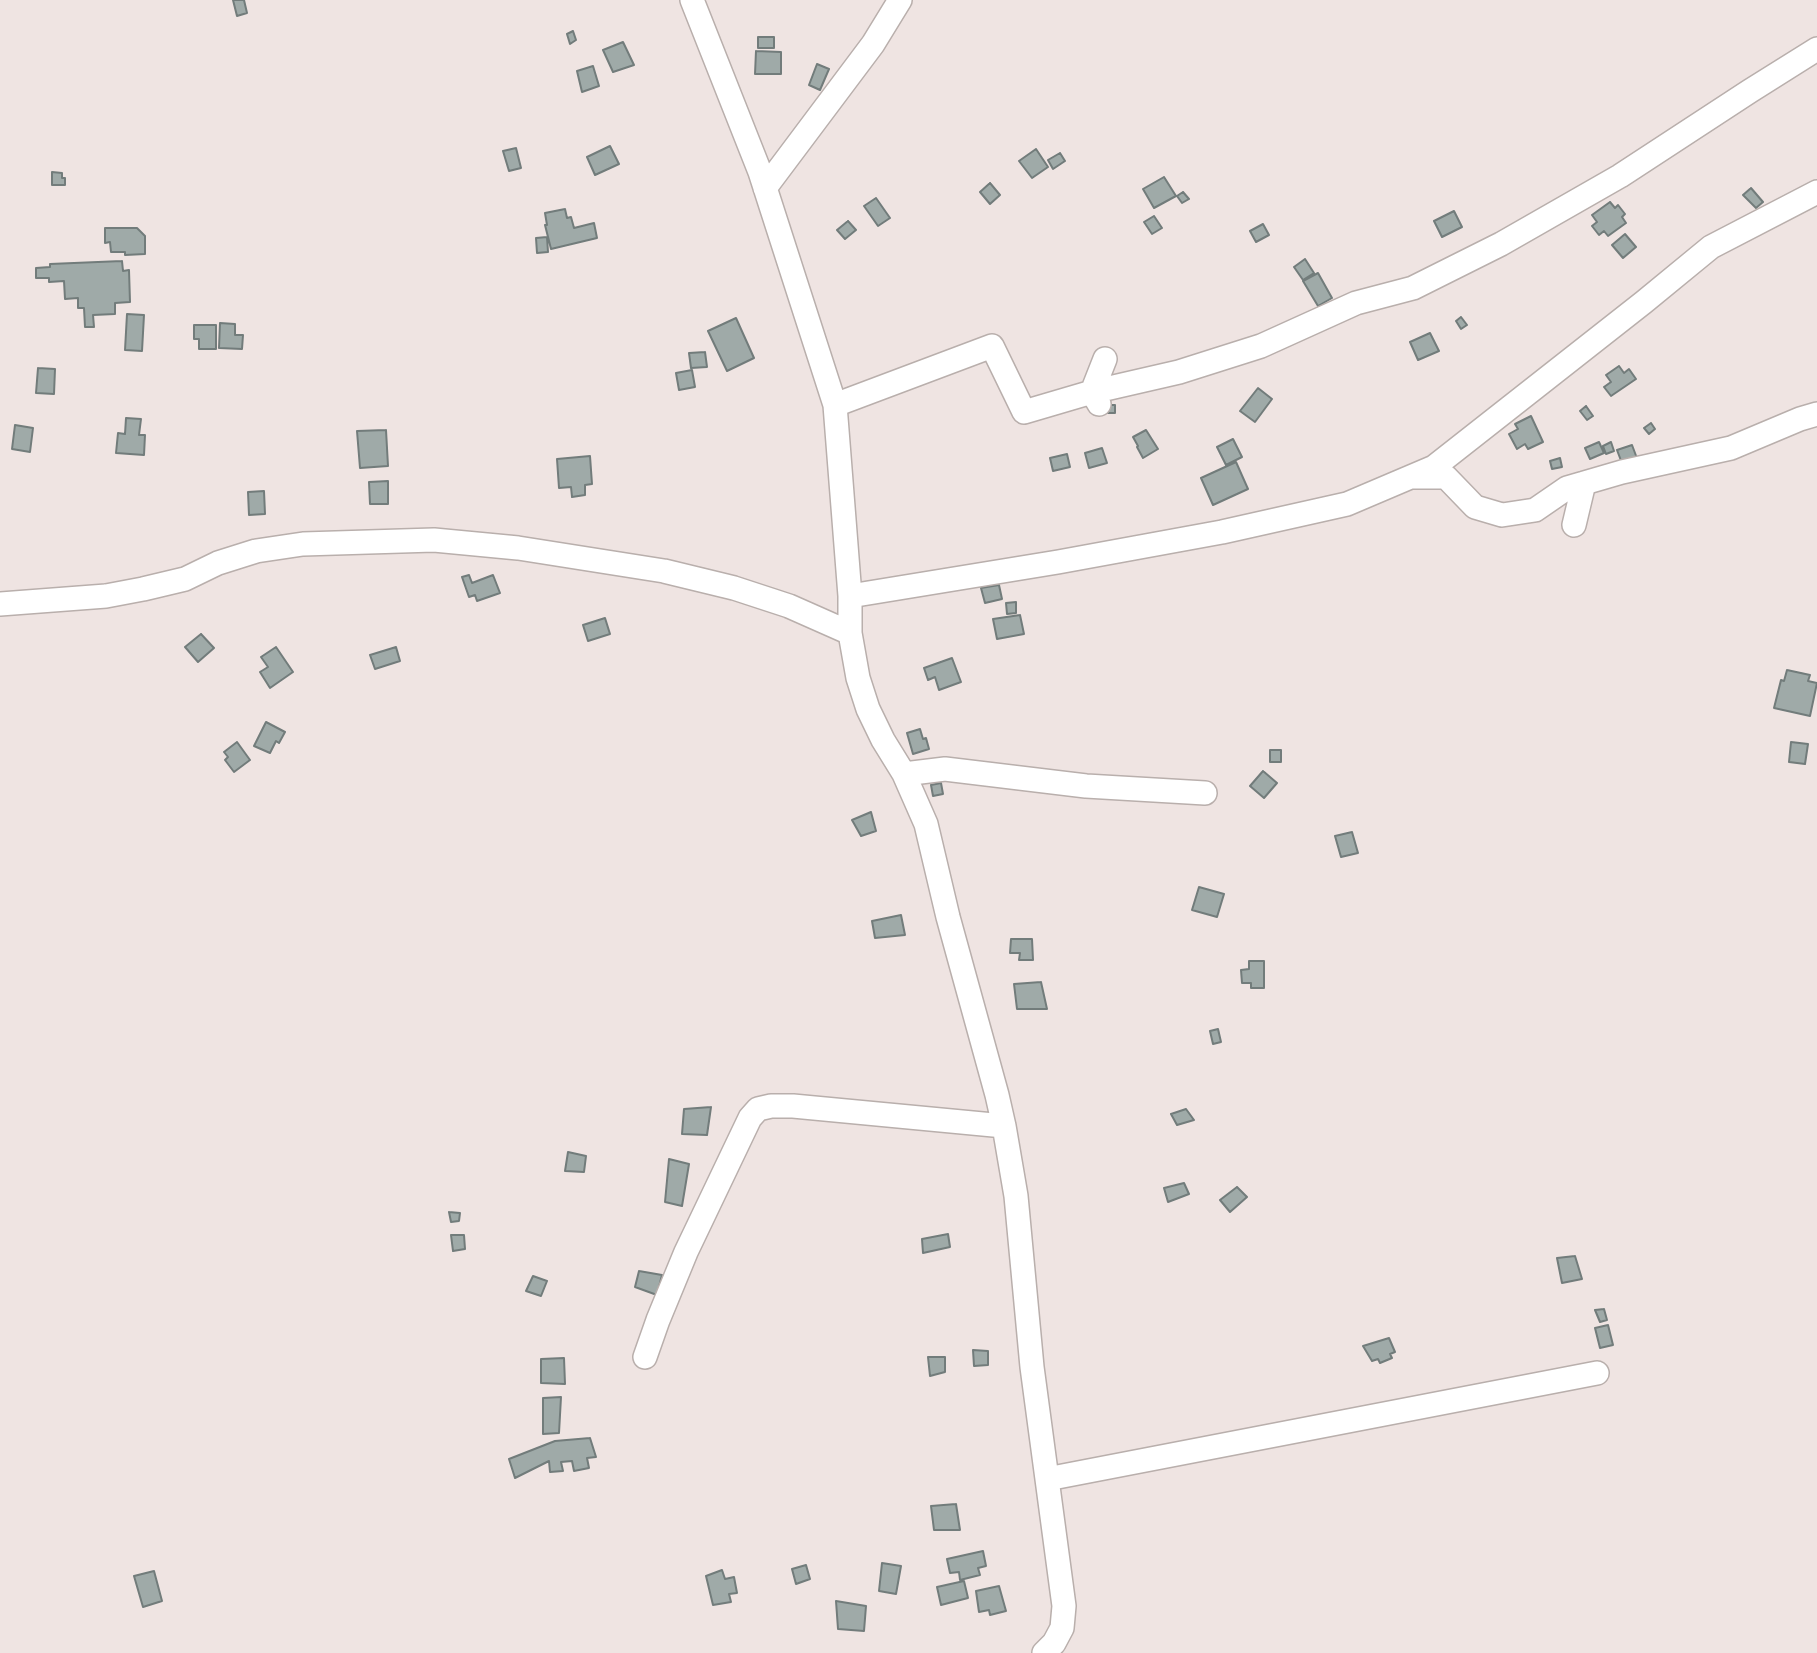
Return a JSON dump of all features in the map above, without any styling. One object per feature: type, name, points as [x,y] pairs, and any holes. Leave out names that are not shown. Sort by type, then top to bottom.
[{"type":"street","points":[[692,0],[765,188],[835,405],[850,596],[850,633],[858,678],[868,709],[904,774],[926,824],[1004,1126],[1016,1196],[1032,1367],[1064,1606],[1062,1628],[1055,1643],[1044,1653]]},
{"type":"street","points":[[765,188],[873,44],[900,0]]},
{"type":"street","points":[[835,405],[992,346],[1024,412],[1095,398],[1261,346],[1356,303],[1413,288],[1501,244],[1620,176],[1817,49]]},
{"type":"street","points":[[850,596],[1222,532],[1346,504],[1434,467],[1711,247],[1817,192]]},
{"type":"street","points":[[1095,398],[1105,359]]},
{"type":"street","points":[[1410,477],[1446,477],[1475,507],[1502,515],[1535,510],[1567,488],[1622,472],[1731,448],[1817,414]]},
{"type":"street","points":[[1574,525],[1584,483]]},
{"type":"street","points":[[0,604],[106,596],[143,589],[185,579],[218,563],[256,551],[303,544],[434,540],[518,548],[664,571],[734,588],[789,606],[850,633]]},
{"type":"street","points":[[904,774],[945,769],[1086,786],[1205,793]]},
{"type":"street","points":[[645,1357],[686,1252],[750,1118],[758,1109],[793,1106],[1004,1126]]},
{"type":"street","points":[[1047,1479],[1597,1373]]},
{"type":"building","points":[[233,0],[244,0],[247,13],[237,16]]},
{"type":"building","points":[[573,31],[576,40],[570,44],[567,34]]},
{"type":"building","points":[[758,37],[774,37],[774,48],[758,48]]},
{"type":"building","points":[[623,42],[634,65],[613,72],[603,50]]},
{"type":"building","points":[[756,51],[781,52],[781,74],[755,74]]},
{"type":"building","points":[[817,64],[829,69],[820,90],[809,85]]},
{"type":"building","points":[[593,66],[599,86],[582,92],[577,71]]},
{"type":"building","points":[[610,146],[619,164],[595,175],[587,157]]},
{"type":"building","points":[[516,148],[521,168],[509,171],[503,151]]},
{"type":"building","points":[[1036,149],[1048,167],[1032,178],[1019,161]]},
{"type":"building","points":[[1060,153],[1065,161],[1053,169],[1048,160]]},
{"type":"building","points":[[52,172],[62,173],[65,185],[52,185]]},
{"type":"building","points":[[1164,177],[1176,196],[1154,208],[1143,189]]},
{"type":"building","points":[[990,183],[1000,195],[990,204],[980,192]]},
{"type":"building","points":[[1751,188],[1763,202],[1756,208],[1743,195]]},
{"type":"building","points":[[1183,192],[1189,199],[1182,203],[1177,196]]},
{"type":"building","points":[[876,198],[890,218],[878,226],[864,206]]},
{"type":"building","points":[[1610,202],[1615,208],[1618,205],[1625,214],[1622,217],[1626,223],[1608,236],[1604,231],[1599,235],[1592,226],[1597,222],[1592,215]]},
{"type":"building","points":[[565,209],[574,228],[594,223],[597,238],[551,249],[545,213]]},
{"type":"building","points":[[1454,211],[1462,227],[1442,237],[1434,221]]},
{"type":"building","points":[[1154,216],[1162,228],[1152,234],[1144,222]]},
{"type":"building","points":[[848,221],[856,230],[845,239],[837,230]]},
{"type":"building","points":[[1263,224],[1269,235],[1256,242],[1250,231]]},
{"type":"building","points":[[105,228],[137,228],[145,236],[145,254],[125,255],[125,252],[111,252],[110,242],[105,243]]},
{"type":"building","points":[[1625,234],[1636,247],[1623,258],[1612,245]]},
{"type":"building","points":[[547,237],[548,252],[537,253],[536,238]]},
{"type":"building","points":[[1305,259],[1314,273],[1303,280],[1294,267]]},
{"type":"building","points":[[122,261],[123,271],[129,270],[130,302],[115,303],[115,314],[93,315],[94,327],[85,327],[84,308],[78,308],[78,298],[65,299],[64,281],[49,282],[49,278],[36,278],[36,268],[50,267],[50,264]]},
{"type":"building","points":[[1318,273],[1332,298],[1318,306],[1303,281]]},
{"type":"building","points":[[127,314],[144,315],[142,351],[125,350]]},
{"type":"building","points":[[1461,317],[1467,325],[1461,329],[1456,321]]},
{"type":"building","points":[[736,318],[754,358],[727,371],[708,331]]},
{"type":"building","points":[[220,323],[235,324],[235,335],[243,335],[242,349],[219,348]]},
{"type":"building","points":[[194,325],[216,325],[216,349],[199,349],[199,339],[194,339]]},
{"type":"building","points":[[1430,333],[1439,351],[1418,360],[1410,342]]},
{"type":"building","points":[[705,352],[707,367],[691,368],[689,353]]},
{"type":"building","points":[[1619,366],[1624,373],[1629,369],[1636,379],[1611,396],[1604,387],[1611,382],[1606,375]]},
{"type":"building","points":[[38,368],[55,369],[54,394],[36,393]]},
{"type":"building","points":[[692,370],[695,387],[679,390],[676,373]]},
{"type":"building","points":[[1258,388],[1272,399],[1255,422],[1240,411]]},
{"type":"building","points":[[1103,405],[1115,405],[1115,413],[1103,413]]},
{"type":"building","points":[[1586,406],[1593,416],[1587,420],[1580,411]]},
{"type":"building","points":[[1531,416],[1543,442],[1528,449],[1525,444],[1517,449],[1509,434],[1518,429],[1515,424]]},
{"type":"building","points":[[126,418],[141,419],[139,435],[145,435],[144,455],[116,453],[118,433],[125,434]]},
{"type":"building","points":[[1651,423],[1655,429],[1649,434],[1644,428]]},
{"type":"building","points":[[15,425],[33,428],[30,452],[12,449]]},
{"type":"building","points":[[386,430],[388,466],[360,468],[357,431]]},
{"type":"building","points":[[1146,430],[1158,449],[1143,458],[1133,437]]},
{"type":"building","points":[[1233,439],[1242,457],[1226,465],[1217,447]]},
{"type":"building","points":[[1599,442],[1604,453],[1590,459],[1585,448]]},
{"type":"building","points":[[1611,442],[1614,451],[1606,454],[1603,446]]},
{"type":"building","points":[[1632,445],[1638,461],[1623,466],[1617,450]]},
{"type":"building","points":[[1102,448],[1107,463],[1089,468],[1085,453]]},
{"type":"building","points":[[1067,454],[1070,467],[1053,471],[1050,458]]},
{"type":"building","points":[[590,456],[592,484],[585,485],[585,495],[572,497],[571,487],[559,488],[557,459]]},
{"type":"building","points":[[1560,458],[1562,467],[1552,469],[1550,461]]},
{"type":"building","points":[[1236,462],[1248,489],[1213,505],[1201,478]]},
{"type":"building","points":[[388,481],[388,504],[370,504],[369,482]]},
{"type":"building","points":[[264,491],[265,514],[249,515],[248,492]]},
{"type":"building","points":[[469,575],[472,583],[493,575],[500,593],[477,601],[475,595],[469,597],[462,577]]},
{"type":"building","points":[[999,585],[1002,599],[985,603],[981,588]]},
{"type":"building","points":[[1016,602],[1016,613],[1007,614],[1006,603]]},
{"type":"building","points":[[1020,615],[1024,634],[997,639],[993,619]]},
{"type":"building","points":[[605,618],[610,634],[588,641],[583,625]]},
{"type":"building","points":[[201,634],[214,648],[198,662],[185,647]]},
{"type":"building","points":[[276,647],[293,672],[270,688],[260,672],[268,667],[261,657]]},
{"type":"building","points":[[396,647],[400,661],[375,669],[370,655]]},
{"type":"building","points":[[952,658],[961,682],[939,690],[935,677],[928,680],[924,668]]},
{"type":"building","points":[[1787,670],[1810,675],[1808,681],[1817,683],[1810,716],[1774,708],[1781,680],[1784,681]]},
{"type":"building","points":[[266,722],[285,732],[270,753],[254,746]]},
{"type":"building","points":[[920,729],[929,749],[913,754],[907,733]]},
{"type":"building","points":[[237,742],[250,760],[234,772],[225,760],[228,757],[224,752]]},
{"type":"building","points":[[1791,742],[1808,744],[1805,764],[1789,762]]},
{"type":"building","points":[[1270,750],[1281,750],[1281,762],[1270,762]]},
{"type":"building","points":[[1263,771],[1277,783],[1264,798],[1250,786]]},
{"type":"building","points":[[941,783],[943,794],[933,796],[931,785]]},
{"type":"building","points":[[871,812],[876,831],[861,836],[852,820]]},
{"type":"building","points":[[1352,832],[1358,853],[1341,857],[1335,836]]},
{"type":"building","points":[[1199,887],[1224,894],[1217,917],[1192,910]]},
{"type":"building","points":[[901,915],[905,935],[875,938],[872,921]]},
{"type":"building","points":[[1011,939],[1032,939],[1033,960],[1019,960],[1020,953],[1010,953]]},
{"type":"building","points":[[1249,961],[1264,961],[1264,988],[1251,988],[1251,983],[1242,983],[1241,970],[1249,969]]},
{"type":"building","points":[[1041,982],[1047,1009],[1017,1009],[1014,984]]},
{"type":"building","points":[[1218,1029],[1221,1042],[1213,1044],[1210,1031]]},
{"type":"building","points":[[711,1107],[707,1135],[682,1134],[684,1109]]},
{"type":"building","points":[[1186,1109],[1194,1120],[1177,1125],[1171,1114]]},
{"type":"building","points":[[568,1152],[586,1156],[584,1172],[565,1171]]},
{"type":"building","points":[[669,1159],[689,1164],[682,1206],[665,1202]]},
{"type":"building","points":[[1184,1183],[1189,1194],[1168,1202],[1164,1188]]},
{"type":"building","points":[[1237,1187],[1247,1197],[1230,1212],[1220,1200]]},
{"type":"building","points":[[449,1212],[460,1213],[459,1221],[451,1222]]},
{"type":"building","points":[[948,1234],[950,1247],[923,1253],[922,1239]]},
{"type":"building","points":[[451,1235],[464,1235],[465,1249],[453,1251]]},
{"type":"building","points":[[1575,1256],[1582,1279],[1562,1283],[1557,1258]]},
{"type":"building","points":[[639,1271],[662,1275],[657,1295],[635,1287]]},
{"type":"building","points":[[533,1276],[547,1281],[541,1296],[526,1291]]},
{"type":"building","points":[[1604,1309],[1607,1320],[1600,1322],[1595,1310]]},
{"type":"building","points":[[1608,1325],[1613,1345],[1600,1348],[1595,1328]]},
{"type":"building","points":[[1389,1338],[1395,1352],[1390,1354],[1392,1358],[1380,1363],[1378,1359],[1372,1361],[1363,1346]]},
{"type":"building","points":[[973,1350],[988,1351],[988,1365],[974,1366]]},
{"type":"building","points":[[928,1357],[945,1357],[945,1372],[930,1376]]},
{"type":"building","points":[[564,1358],[565,1384],[541,1383],[541,1359]]},
{"type":"building","points":[[561,1397],[559,1433],[543,1434],[543,1398]]},
{"type":"building","points":[[590,1438],[596,1457],[587,1458],[589,1468],[574,1471],[572,1461],[561,1462],[563,1471],[550,1472],[549,1461],[515,1478],[509,1459],[555,1441]]},
{"type":"building","points":[[956,1504],[960,1530],[934,1530],[931,1506]]},
{"type":"building","points":[[983,1551],[986,1566],[978,1568],[980,1575],[960,1580],[959,1572],[950,1573],[947,1559]]},
{"type":"building","points":[[882,1563],[901,1566],[896,1594],[879,1591]]},
{"type":"building","points":[[806,1565],[810,1579],[796,1584],[792,1569]]},
{"type":"building","points":[[722,1570],[725,1579],[734,1577],[737,1593],[729,1594],[731,1602],[713,1605],[706,1576]]},
{"type":"building","points":[[154,1571],[162,1601],[143,1607],[134,1576]]},
{"type":"building","points":[[964,1581],[968,1598],[941,1605],[937,1587]]},
{"type":"building","points":[[999,1586],[1006,1611],[990,1615],[989,1610],[979,1612],[976,1591]]},
{"type":"building","points":[[836,1601],[866,1606],[864,1631],[838,1629]]}]
